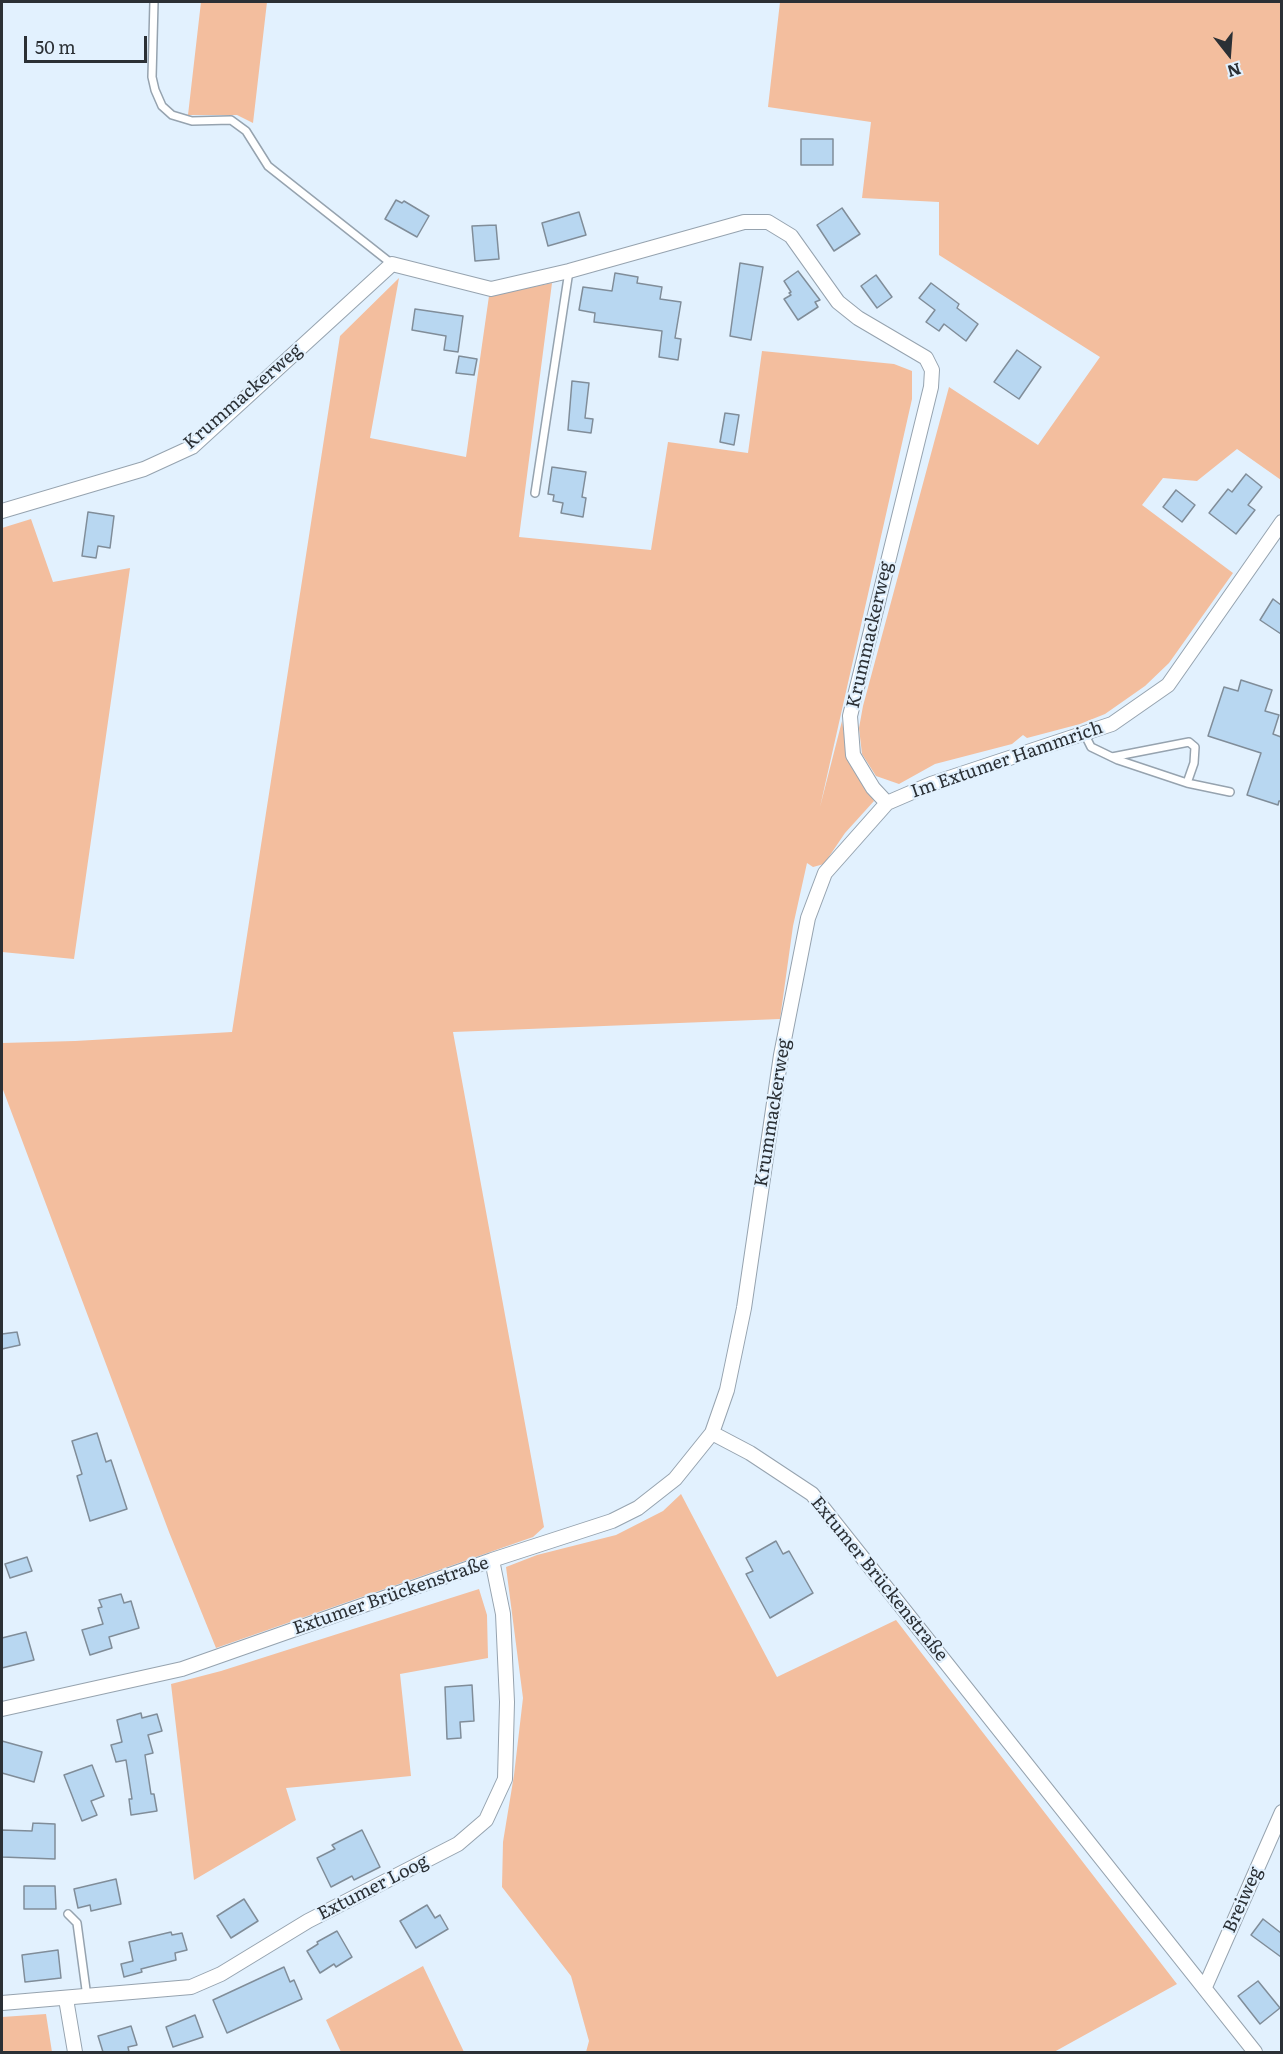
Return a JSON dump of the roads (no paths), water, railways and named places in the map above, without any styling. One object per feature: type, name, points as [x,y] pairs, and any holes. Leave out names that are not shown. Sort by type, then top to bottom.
[{"type":"street","name":"Krummackerweg","points":[[2,511],[144,469],[192,447],[392,264],[491,289],[568,272],[744,222],[768,222],[791,236],[838,302],[858,318],[926,358],[932,370],[931,387],[850,716],[853,755],[873,788],[888,803],[825,873],[807,918],[781,1055],[744,1308],[727,1390],[712,1433]]},
{"type":"street","name":"Im Extumer Hammrich","points":[[888,803],[931,784],[1112,724],[1168,685],[1281,522]]},
{"type":"street","name":"Extumer Brückenstraße","points":[[2,1709],[182,1669],[492,1560],[612,1521],[638,1508],[675,1479],[712,1433],[750,1453],[812,1494],[1255,2052]]},
{"type":"street","name":"Extumer Loog","points":[[2,2003],[191,1987],[221,1974],[308,1921],[458,1844],[486,1820],[505,1779],[507,1702],[503,1614],[492,1560]]},
{"type":"street","name":"Breiweg","points":[[1205,1988],[1281,1812]]},
{"type":"street","points":[[66,1999],[75,2052]]},
{"type":"lane","name":"Krummackerweg","points":[[154,2],[152,77],[162,106],[172,115],[192,121],[231,120],[246,131],[268,166],[392,264]]},
{"type":"lane","points":[[535,493],[568,272]]},
{"type":"lane","points":[[1084,733],[1091,747],[1112,757],[1187,783],[1230,792]]},
{"type":"lane","points":[[1112,757],[1189,742],[1195,747],[1194,763],[1187,783]]},
{"type":"lane","points":[[68,1914],[76,1923],[87,1997]]}]
